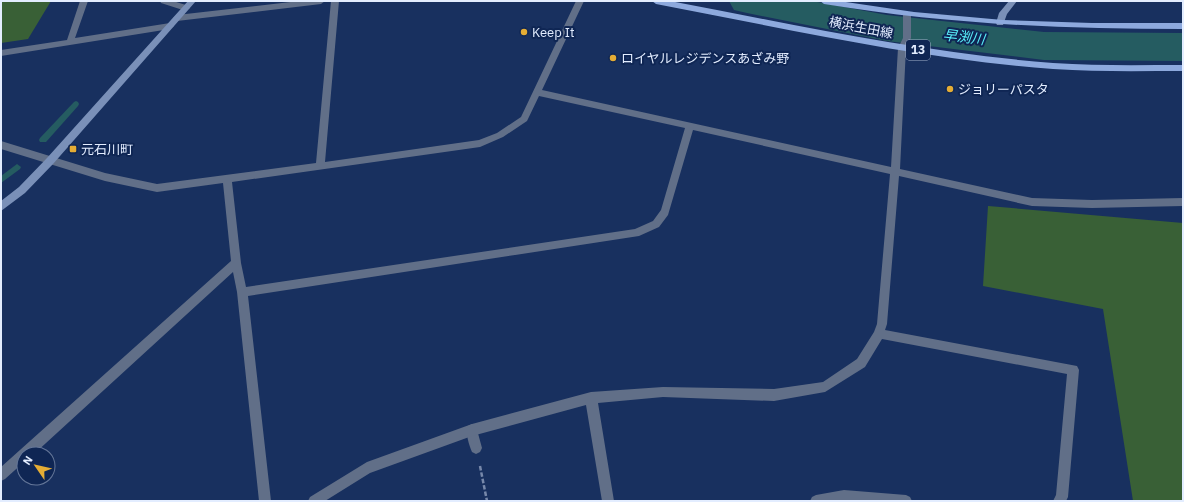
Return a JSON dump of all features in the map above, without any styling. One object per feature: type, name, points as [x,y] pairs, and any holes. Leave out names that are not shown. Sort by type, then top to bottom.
[{"type":"main road","name":"横浜生田線","points":[[656,1],[902,48],[952,56],[1053,66],[1102,68],[1183,68]]},
{"type":"main road","name":"横浜生田線","points":[[824,1],[907,15],[1000,23],[1077,27],[1183,26]]},
{"type":"street","points":[[70,42],[84,1]]},
{"type":"street","points":[[164,1],[186,8]]},
{"type":"street","points":[[1,207],[22,190],[50,161],[192,1]]},
{"type":"street","points":[[177,18],[321,1]]},
{"type":"street","points":[[320,166],[335,1]]},
{"type":"street","points":[[1,145],[105,177],[157,188],[480,143],[500,135],[524,119],[580,1]]},
{"type":"street","points":[[1000,23],[1003,13],[1008,5],[1013,1]]},
{"type":"street","points":[[314,501],[367,468],[472,430],[591,398],[663,392],[774,395],[826,387],[862,363],[879,334],[882,324],[895,172],[902,48],[907,38],[907,15]]},
{"type":"street","points":[[1,53],[170,26]]},
{"type":"street","points":[[538,92],[1032,202],[1092,204],[1183,202]]},
{"type":"street","points":[[242,292],[636,233],[656,224],[665,212],[690,126]]},
{"type":"street","points":[[227,178],[236,263],[242,292],[265,501]]},
{"type":"street","points":[[33,446],[236,263]]},
{"type":"street","points":[[879,334],[1073,370],[1062,497],[1059,501]]},
{"type":"street","points":[[591,398],[608,501]]},
{"type":"street","points":[[472,430],[476,448]]},
{"type":"street","points":[[1,475],[16,461]]},
{"type":"street","points":[[816,501],[844,496],[906,501]]},
{"type":"path","points":[[476,448],[487,501]]},
{"type":"green space","points":[[1,1],[51,1],[28,39],[1,43]]},
{"type":"green space","points":[[988,206],[1183,223],[1183,501],[1133,501],[1103,309],[983,286]]},
{"type":"waterway","name":"早渕川","points":[[747,1],[887,28],[1044,46],[1183,47]]},
{"type":"waterway","points":[[43,140],[76,104]]},
{"type":"waterway","points":[[1,180],[17,167]]},
{"type":"place","name":"Keep It","points":[[524,32]]},
{"type":"place","name":"ロイヤルレジデンスあざみ野","points":[[613,58]]},
{"type":"place","name":"ジョリーパスタ","points":[[950,89]]},
{"type":"place","name":"元石川町","points":[[73,149]]}]
